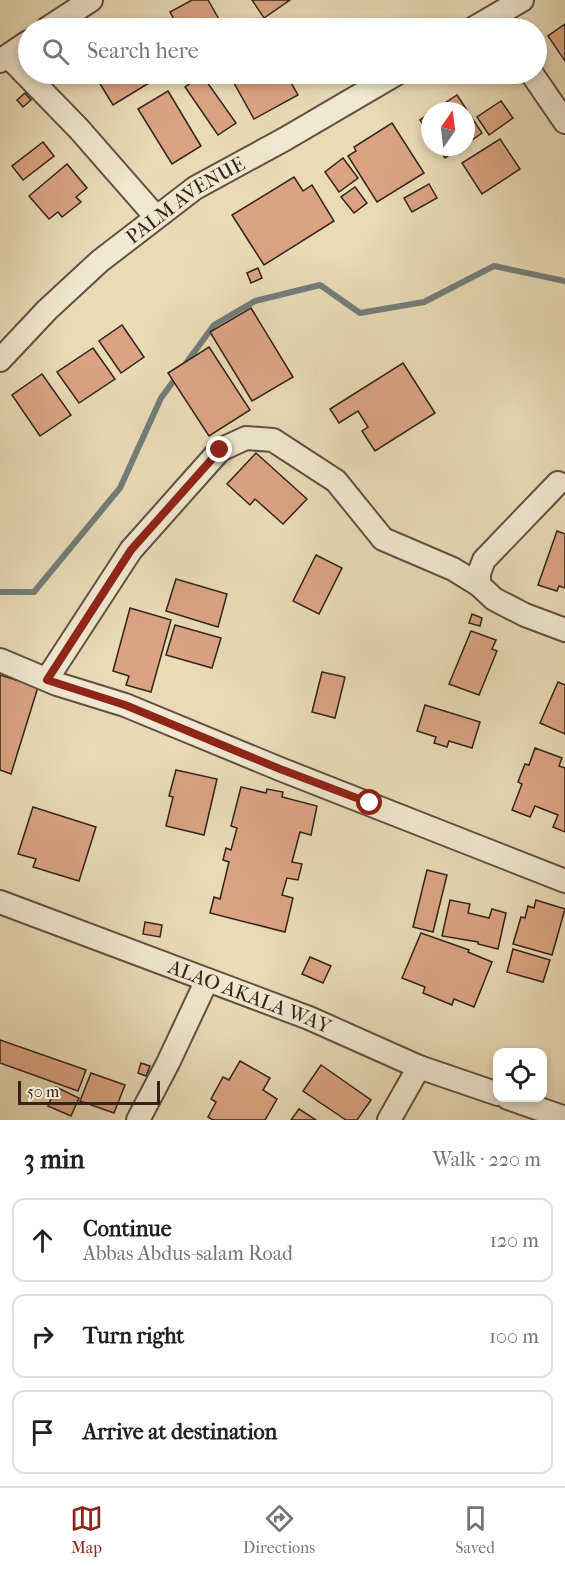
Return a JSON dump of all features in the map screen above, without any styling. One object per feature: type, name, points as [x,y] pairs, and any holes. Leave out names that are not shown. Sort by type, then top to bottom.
[{"type":"street","points":[[63,18],[91,0]]},
{"type":"street","points":[[502,18],[522,0]]},
{"type":"street","points":[[18,49],[4,58],[18,71]]},
{"type":"street","points":[[31,84],[79,129],[156,217]]},
{"type":"street","name":"PALM AVENUE","points":[[0,360],[47,310],[100,261],[195,188],[379,84]]},
{"type":"street","points":[[539,84],[565,122]]},
{"type":"street","points":[[47,680],[131,550],[220,450],[246,438],[273,440],[336,481],[383,539],[453,570],[479,585],[494,599],[525,615],[565,630]]},
{"type":"street","points":[[479,585],[479,573],[484,560],[558,483]]},
{"type":"street","points":[[0,660],[47,680],[125,705],[280,769],[565,881]]},
{"type":"street","name":"ALAO AKALA WAY","points":[[0,902],[309,1018],[418,1067],[493,1092]]},
{"type":"street","points":[[138,1120],[207,980]]},
{"type":"street","points":[[389,1120],[418,1067]]},
{"type":"street","points":[[519,1102],[565,1118]]},
{"type":"building","points":[[192,0],[208,0],[218,18],[173,18],[170,12]]},
{"type":"building","points":[[252,0],[290,0],[264,18]]},
{"type":"building","points":[[565,24],[565,61],[548,36]]},
{"type":"building","points":[[100,84],[147,84],[113,105]]},
{"type":"building","points":[[189,84],[208,84],[236,123],[218,135],[185,87]]},
{"type":"building","points":[[235,84],[292,84],[298,95],[254,119]]},
{"type":"building","points":[[168,91],[201,146],[172,164],[138,109]]},
{"type":"building","points":[[25,93],[31,100],[23,107],[17,100]]},
{"type":"building","points":[[457,95],[462,102],[446,102]]},
{"type":"building","points":[[501,101],[513,118],[489,135],[477,117]]},
{"type":"building","points":[[475,122],[482,133],[475,138]]},
{"type":"building","points":[[392,123],[424,173],[377,202],[348,156],[356,151],[354,147]]},
{"type":"building","points":[[500,139],[520,169],[482,194],[462,163]]},
{"type":"building","points":[[43,142],[54,156],[23,180],[12,166]]},
{"type":"building","points":[[343,158],[358,178],[339,192],[325,172]]},
{"type":"building","points":[[67,164],[87,188],[76,197],[81,202],[62,217],[58,212],[49,219],[29,196]]},
{"type":"building","points":[[294,177],[303,191],[312,185],[334,221],[264,265],[232,215]]},
{"type":"building","points":[[429,184],[437,198],[412,212],[404,198]]},
{"type":"building","points":[[355,187],[367,203],[354,213],[341,197]]},
{"type":"building","points":[[258,268],[262,278],[251,283],[247,273]]},
{"type":"building","points":[[251,308],[293,377],[252,401],[210,332]]},
{"type":"building","points":[[122,325],[144,357],[121,373],[99,341]]},
{"type":"building","points":[[209,347],[250,410],[209,436],[168,373]]},
{"type":"building","points":[[93,348],[115,379],[79,403],[57,372]]},
{"type":"building","points":[[403,363],[435,413],[375,451],[362,431],[368,427],[358,411],[339,423],[330,409]]},
{"type":"building","points":[[42,374],[71,415],[40,436],[12,395]]},
{"type":"building","points":[[256,453],[307,499],[283,524],[255,499],[250,505],[227,484]]},
{"type":"building","points":[[557,531],[565,534],[565,588],[559,586],[557,591],[538,585]]},
{"type":"building","points":[[316,555],[342,568],[319,614],[293,601]]},
{"type":"building","points":[[176,579],[227,594],[218,627],[166,611]]},
{"type":"building","points":[[130,608],[171,620],[151,692],[126,685],[129,676],[113,671]]},
{"type":"building","points":[[472,614],[482,618],[480,626],[469,623]]},
{"type":"building","points":[[175,625],[221,638],[212,668],[166,655]]},
{"type":"building","points":[[471,631],[496,640],[492,649],[497,651],[479,695],[449,684]]},
{"type":"building","points":[[322,672],[345,677],[335,718],[312,712]]},
{"type":"building","points":[[0,675],[38,687],[11,774],[0,770]]},
{"type":"building","points":[[558,682],[565,685],[565,734],[540,723]]},
{"type":"building","points":[[425,705],[480,722],[472,748],[449,741],[447,747],[434,743],[436,737],[417,731]]},
{"type":"building","points":[[535,748],[562,758],[559,766],[565,768],[565,832],[553,827],[558,815],[535,806],[530,817],[512,810],[522,784],[518,782],[525,764],[529,765]]},
{"type":"building","points":[[176,770],[217,779],[204,835],[166,826],[173,797],[169,796]]},
{"type":"building","points":[[241,787],[266,793],[267,789],[283,792],[282,797],[317,806],[311,835],[300,832],[292,862],[302,864],[298,880],[287,878],[282,895],[293,898],[285,932],[210,913],[214,897],[220,899],[229,862],[223,860],[226,848],[231,850],[237,828],[231,826]]},
{"type":"building","points":[[33,807],[96,827],[79,881],[33,867],[36,859],[18,854]]},
{"type":"building","points":[[427,870],[447,875],[433,932],[413,927]]},
{"type":"building","points":[[450,900],[470,904],[468,913],[489,918],[492,909],[506,913],[498,949],[478,944],[478,942],[442,936]]},
{"type":"building","points":[[536,900],[565,909],[552,955],[513,944],[521,917],[525,918],[528,906],[534,908]]},
{"type":"building","points":[[145,922],[162,925],[160,937],[143,934]]},
{"type":"building","points":[[421,933],[469,950],[468,952],[492,962],[474,1007],[454,999],[452,1005],[423,993],[425,987],[402,978]]},
{"type":"building","points":[[513,949],[550,960],[543,982],[507,972]]},
{"type":"building","points":[[310,957],[331,966],[323,983],[302,974]]},
{"type":"building","points":[[0,1040],[86,1070],[78,1091],[0,1063]]},
{"type":"building","points":[[240,1061],[270,1078],[263,1090],[277,1099],[265,1120],[213,1120],[208,1117],[216,1102],[211,1099],[223,1077],[229,1080]]},
{"type":"building","points":[[141,1063],[150,1066],[146,1076],[138,1073]]},
{"type":"building","points":[[321,1065],[371,1100],[357,1120],[346,1120],[303,1091]]},
{"type":"building","points":[[91,1073],[125,1085],[114,1113],[80,1101]]},
{"type":"building","points":[[56,1087],[79,1098],[71,1116],[48,1106]]},
{"type":"building","points":[[299,1109],[316,1120],[291,1120]]},
{"type":"waterway","points":[[184,366],[214,325],[255,301],[320,285],[360,313],[424,302],[494,266],[565,281]]},
{"type":"waterway","points":[[0,592],[34,592],[120,488],[161,398],[178,375]]},
{"type":"route","points":[[220,450],[131,550],[47,680],[125,705],[280,769],[370,803]]}]
